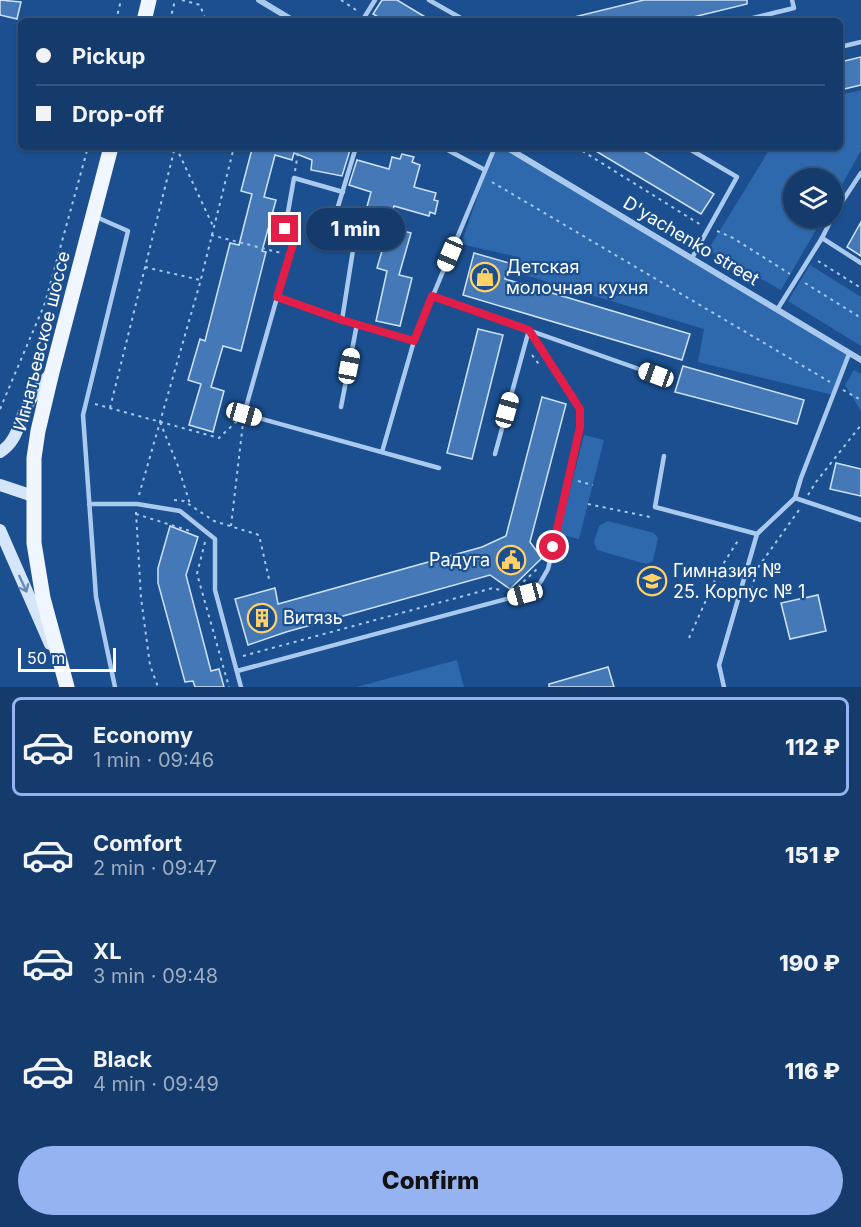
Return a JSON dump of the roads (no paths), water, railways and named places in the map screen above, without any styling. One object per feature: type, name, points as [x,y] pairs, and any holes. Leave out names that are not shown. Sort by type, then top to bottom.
[{"type":"main road","points":[[145,18],[149,0]]},
{"type":"main road","name":"Игнатьевское шоссе","points":[[67,687],[43,598],[34,543],[34,458],[52,372],[110,150]]},
{"type":"main road","points":[[0,452],[11,443],[26,407],[36,390],[52,372]]},
{"type":"main road","points":[[0,485],[33,496]]},
{"type":"main road","points":[[0,530],[62,671]]},
{"type":"street","points":[[259,0],[289,18]]},
{"type":"street","name":"D'yachenko street","points":[[511,150],[861,360]]},
{"type":"lane","points":[[364,18],[375,0]]},
{"type":"lane","points":[[429,0],[461,18]]},
{"type":"lane","points":[[753,18],[794,8],[792,0]]},
{"type":"lane","points":[[843,46],[861,42]]},
{"type":"lane","points":[[342,320],[353,250],[343,244],[333,223],[355,150]]},
{"type":"lane","points":[[448,150],[485,170]]},
{"type":"lane","points":[[382,452],[414,341],[494,150]]},
{"type":"lane","points":[[692,150],[737,177],[692,258]]},
{"type":"lane","points":[[843,200],[861,173]]},
{"type":"lane","points":[[343,192],[294,178],[285,229],[296,234],[244,414],[439,468]]},
{"type":"lane","points":[[94,216],[128,231],[83,415],[96,597],[115,687]]},
{"type":"lane","points":[[777,310],[827,228]]},
{"type":"lane","points":[[822,238],[861,263]]},
{"type":"lane","points":[[432,296],[656,375]]},
{"type":"lane","points":[[277,297],[342,320],[414,341]]},
{"type":"lane","points":[[341,407],[357,324]]},
{"type":"lane","points":[[495,454],[529,330]]},
{"type":"lane","points":[[237,671],[525,594],[540,583],[548,569],[580,427],[580,409],[529,330]]},
{"type":"lane","points":[[724,687],[719,665],[756,534],[795,498],[849,354]]},
{"type":"lane","points":[[655,507],[664,456]]},
{"type":"lane","points":[[795,498],[861,520]]},
{"type":"lane","points":[[89,504],[137,504],[180,511],[215,539],[215,590],[241,687]]},
{"type":"lane","points":[[648,505],[756,534]]},
{"type":"place","name":"Детская молочная кухня","points":[[485,277]]},
{"type":"place","name":"Радуга","points":[[511,560]]},
{"type":"place","name":"Гимназия № 25. Корпус № 1","points":[[652,581]]},
{"type":"place","name":"Витязь","points":[[262,618]]}]
